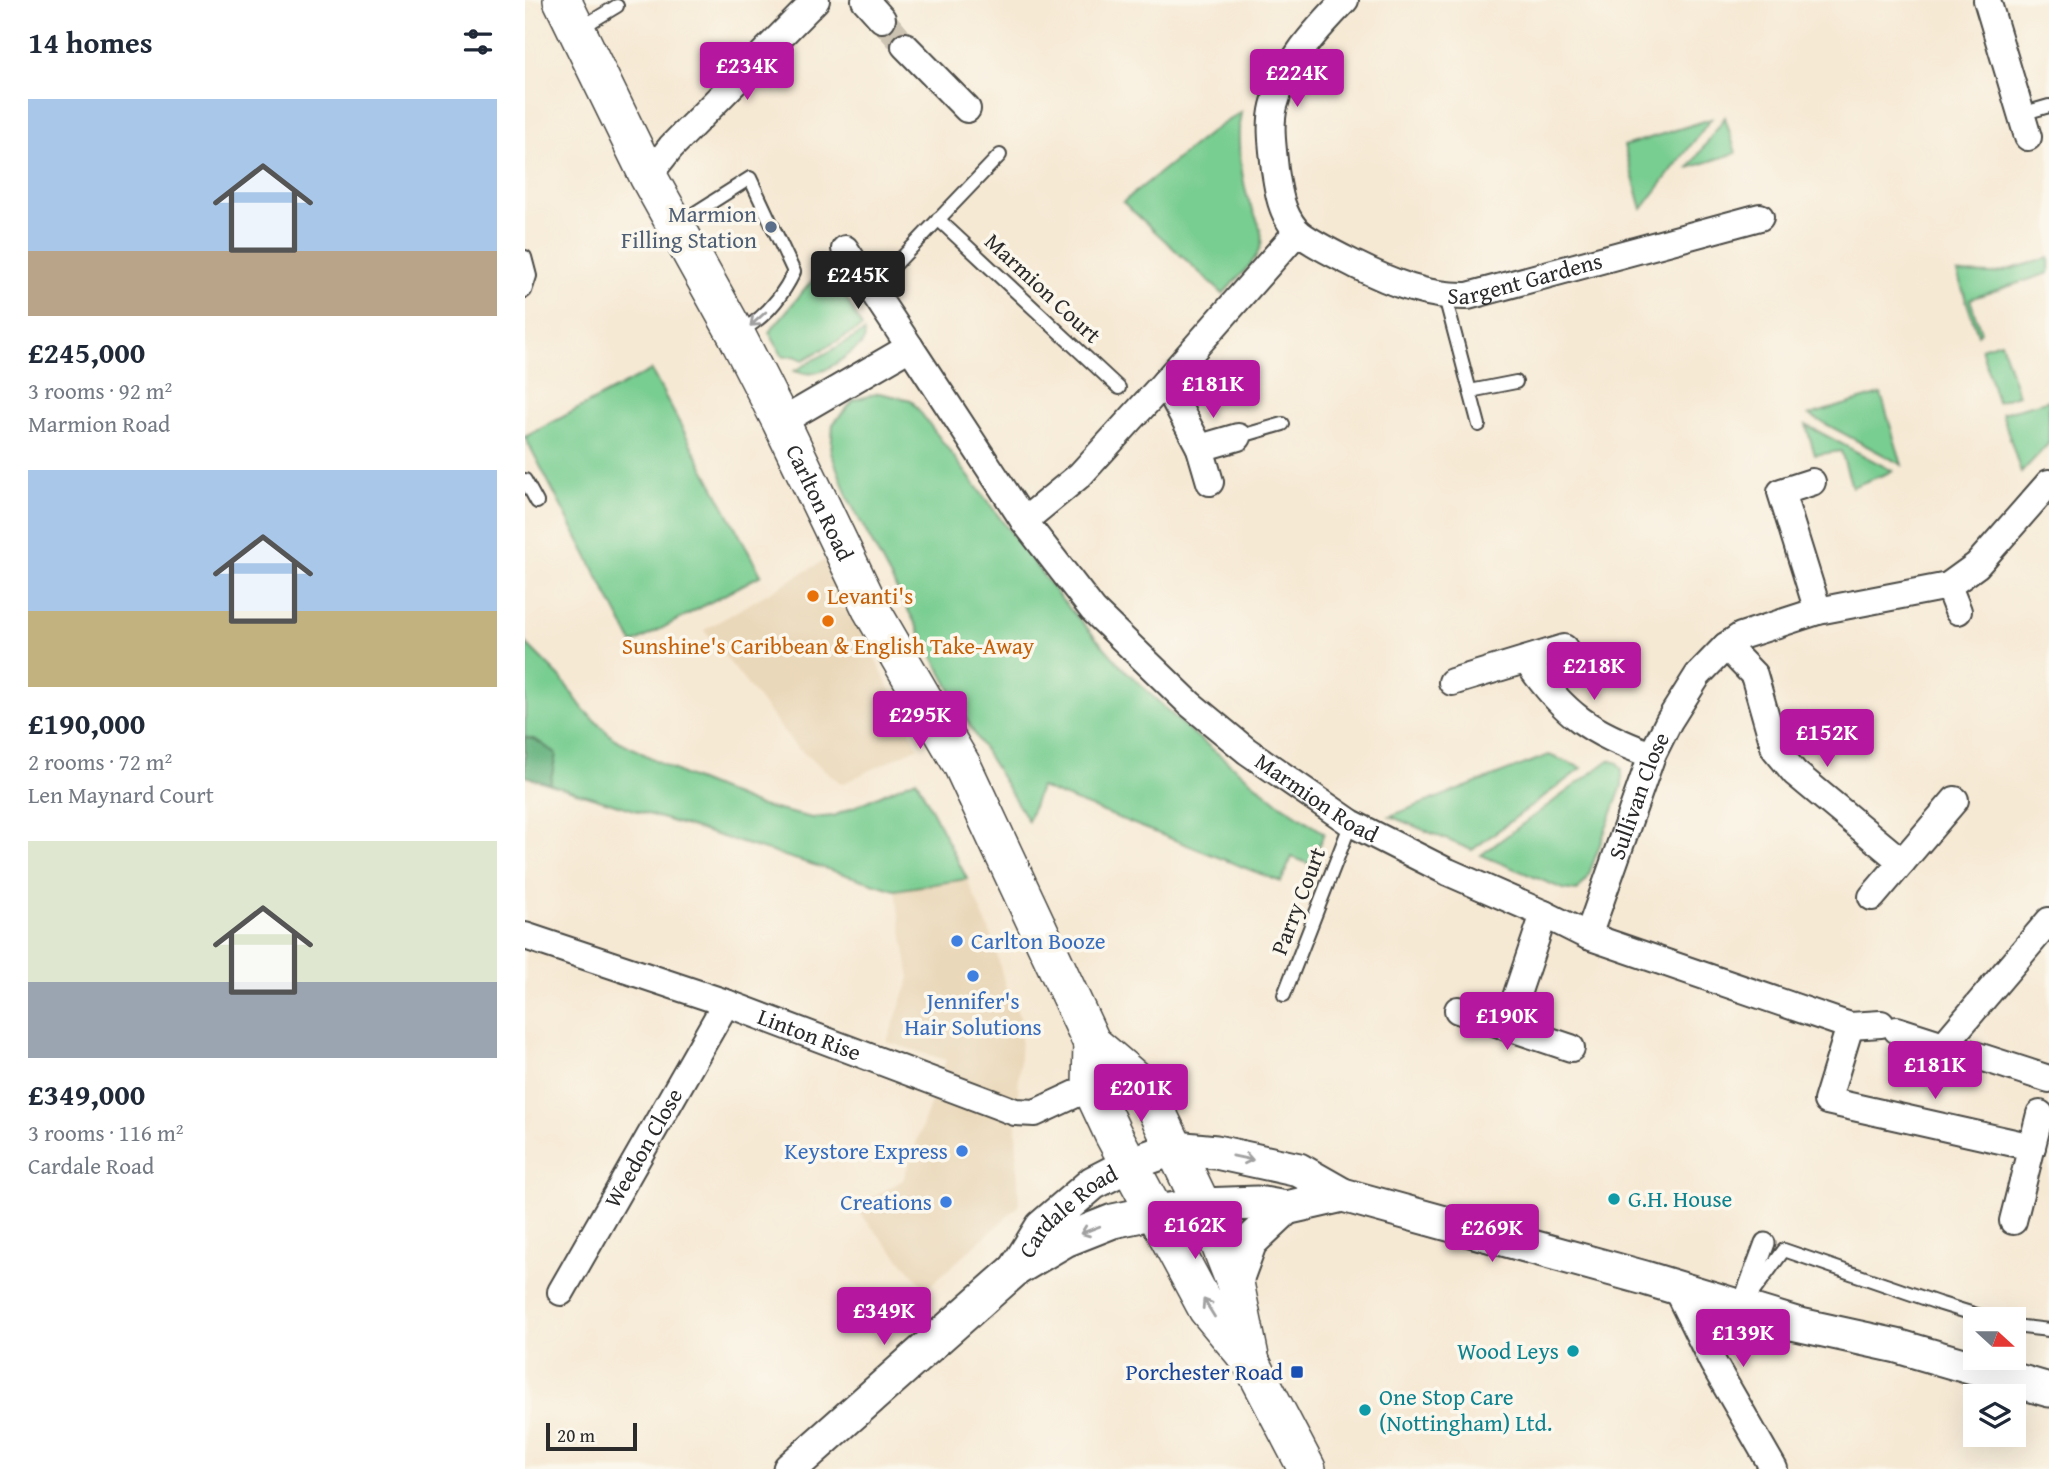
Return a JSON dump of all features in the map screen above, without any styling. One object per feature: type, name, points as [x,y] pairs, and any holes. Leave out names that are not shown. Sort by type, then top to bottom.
[{"type":"main road","name":"Carlton Road","points":[[570,15],[648,176],[736,334],[781,422],[870,609],[961,765],[1092,1043],[1146,1089],[1217,1237],[1235,1283],[1251,1362]]},
{"type":"main road","name":"Carlton Road","points":[[1092,1043],[1091,1087],[1207,1309],[1251,1362],[1307,1469]]},
{"type":"street","points":[[648,176],[688,130],[816,0]]},
{"type":"street","points":[[1024,521],[1080,475],[1297,232],[1279,196],[1271,141],[1273,107],[1285,74],[1317,30],[1345,0]]},
{"type":"street","points":[[1987,0],[2024,125]]},
{"type":"street","points":[[905,46],[967,109]]},
{"type":"street","name":"Sargent Gardens","points":[[1297,232],[1395,284],[1444,297],[1468,296],[1759,217]]},
{"type":"street","name":"Marmion Road","points":[[845,249],[1024,521],[1093,610],[1190,704],[1247,751],[1351,823],[1448,872],[1588,936],[1850,1026],[1889,1027],[2049,1079]]},
{"type":"street","points":[[781,422],[910,347]]},
{"type":"street","points":[[1165,382],[1200,448],[1210,482]]},
{"type":"street","points":[[1200,448],[1238,437]]},
{"type":"street","points":[[1812,482],[1781,492],[1818,611]]},
{"type":"street","name":"Sullivan Close","points":[[1588,936],[1652,755],[1698,675],[1726,646],[1741,636],[1818,611],[1948,586],[1977,565],[2049,483]]},
{"type":"street","points":[[1948,586],[1958,611]]},
{"type":"street","points":[[1726,646],[1754,675],[1775,749],[1795,773],[1902,862]]},
{"type":"street","points":[[1452,682],[1564,648]]},
{"type":"street","points":[[1526,660],[1546,689],[1582,723],[1609,739],[1652,755]]},
{"type":"street","points":[[1872,897],[1955,800]]},
{"type":"street","points":[[1506,1027],[1544,914]]},
{"type":"street","points":[[1944,1045],[2049,921]]},
{"type":"street","name":"Linton Rise","points":[[525,936],[726,1003],[1014,1112],[1035,1113],[1091,1087]]},
{"type":"street","name":"Weedon Close","points":[[561,1292],[726,1003]]},
{"type":"street","points":[[1458,1010],[1571,1048]]},
{"type":"street","points":[[1850,1026],[1827,1101],[2032,1147]]},
{"type":"street","points":[[2013,1221],[2040,1114]]},
{"type":"street","points":[[1130,1164],[1175,1148],[1216,1152],[1299,1170],[1343,1195],[1796,1324],[1897,1346],[2049,1391]]},
{"type":"street","name":"Cardale Road","points":[[1016,1269],[1042,1227],[1093,1183],[1130,1164]]},
{"type":"street","points":[[1156,1212],[1201,1205],[1257,1203],[1286,1208],[1343,1195]]},
{"type":"street","points":[[1235,1283],[1250,1242],[1286,1208]]},
{"type":"street","name":"Cardale Road","points":[[790,1469],[1016,1269],[1065,1240],[1113,1221],[1156,1212]]},
{"type":"street","points":[[1741,1308],[1765,1244]]},
{"type":"street","points":[[1676,1288],[1705,1367],[1774,1469]]},
{"type":"lane","points":[[570,15],[617,6]]},
{"type":"lane","points":[[2024,125],[2049,106]]},
{"type":"lane","points":[[872,289],[1000,155]]},
{"type":"lane","points":[[675,225],[750,178],[794,272],[785,290],[756,322],[736,334]]},
{"type":"lane","name":"Marmion Court","points":[[938,219],[1119,388]]},
{"type":"lane","points":[[525,257],[530,276],[525,291]]},
{"type":"lane","points":[[1444,297],[1479,425]]},
{"type":"lane","points":[[1470,391],[1516,382]]},
{"type":"lane","points":[[1238,437],[1283,424]]},
{"type":"lane","points":[[525,480],[537,502]]},
{"type":"lane","name":"Parry Court","points":[[1284,995],[1351,823]]},
{"type":"lane","points":[[1741,1308],[1784,1250],[1963,1311]]},
{"type":"lane","points":[[2027,1327],[2049,1330]]},
{"type":"shaded area","points":[[827,559],[918,747],[842,784],[796,747],[704,630]]},
{"type":"shaded area","points":[[967,879],[993,939],[1006,989],[1022,1021],[1016,1129],[1019,1206],[926,1289],[855,1208],[903,1180],[946,1060],[887,1042],[910,978],[895,890]]},
{"type":"green space","points":[[1241,112],[1239,142],[1242,172],[1262,241],[1253,261],[1223,294],[1123,202],[1212,131]]},
{"type":"green space","points":[[1725,117],[1736,153],[1689,168]]},
{"type":"green space","points":[[1711,119],[1642,209],[1624,146]]},
{"type":"green space","points":[[2049,258],[2049,273],[1970,299],[1981,332],[1978,335],[1957,273],[1993,274]]},
{"type":"green space","points":[[827,263],[862,327],[803,360],[795,356],[783,357],[769,332]]},
{"type":"green space","points":[[864,332],[865,338],[861,345],[830,367],[813,373],[794,371]]},
{"type":"green space","points":[[2001,342],[2018,395],[1997,402],[1981,348]]},
{"type":"green space","points":[[651,370],[761,575],[633,644],[525,437]]},
{"type":"green space","points":[[879,393],[911,400],[1061,599],[1122,667],[1184,726],[1276,801],[1324,833],[1312,865],[1292,857],[1281,882],[1040,787],[1028,821],[975,735],[848,498],[831,452],[833,424],[854,400]]},
{"type":"green space","points":[[1881,394],[1902,465],[1809,415]]},
{"type":"green space","points":[[2049,400],[2049,443],[2021,473],[2002,413]]},
{"type":"green space","points":[[1806,425],[1893,471],[1852,487],[1841,451],[1815,455]]},
{"type":"green space","points":[[525,642],[560,677],[584,710],[613,738],[684,775],[757,805],[812,818],[834,816],[916,779],[967,879],[895,890],[550,784],[556,754],[536,740],[525,737]]},
{"type":"green space","points":[[525,737],[536,740],[556,754],[550,784],[525,776]]},
{"type":"green space","points":[[1549,755],[1582,768],[1472,850],[1390,816]]},
{"type":"green space","points":[[1609,760],[1618,763],[1622,769],[1622,786],[1587,879],[1577,891],[1563,889],[1481,855]]},
{"type":"tunnel","points":[[882,19],[905,46]]},
{"type":"place","name":"Marmion Filling Station","points":[[771,227]]},
{"type":"place","name":"Levanti's","points":[[813,596]]},
{"type":"place","name":"Sunshine's Caribbean & English Take-Away","points":[[828,621]]},
{"type":"place","name":"Carlton Booze","points":[[957,941]]},
{"type":"place","name":"Jennifer's Hair Solutions","points":[[973,976]]},
{"type":"place","name":"Keystore Express","points":[[962,1151]]},
{"type":"place","name":"G.H. House","points":[[1614,1199]]},
{"type":"place","name":"Creations","points":[[946,1202]]},
{"type":"place","name":"Wood Leys","points":[[1573,1351]]},
{"type":"place","name":"Porchester Road","points":[[1297,1372]]},
{"type":"place","name":"One Stop Care (Nottingham) Ltd.","points":[[1365,1410]]}]
